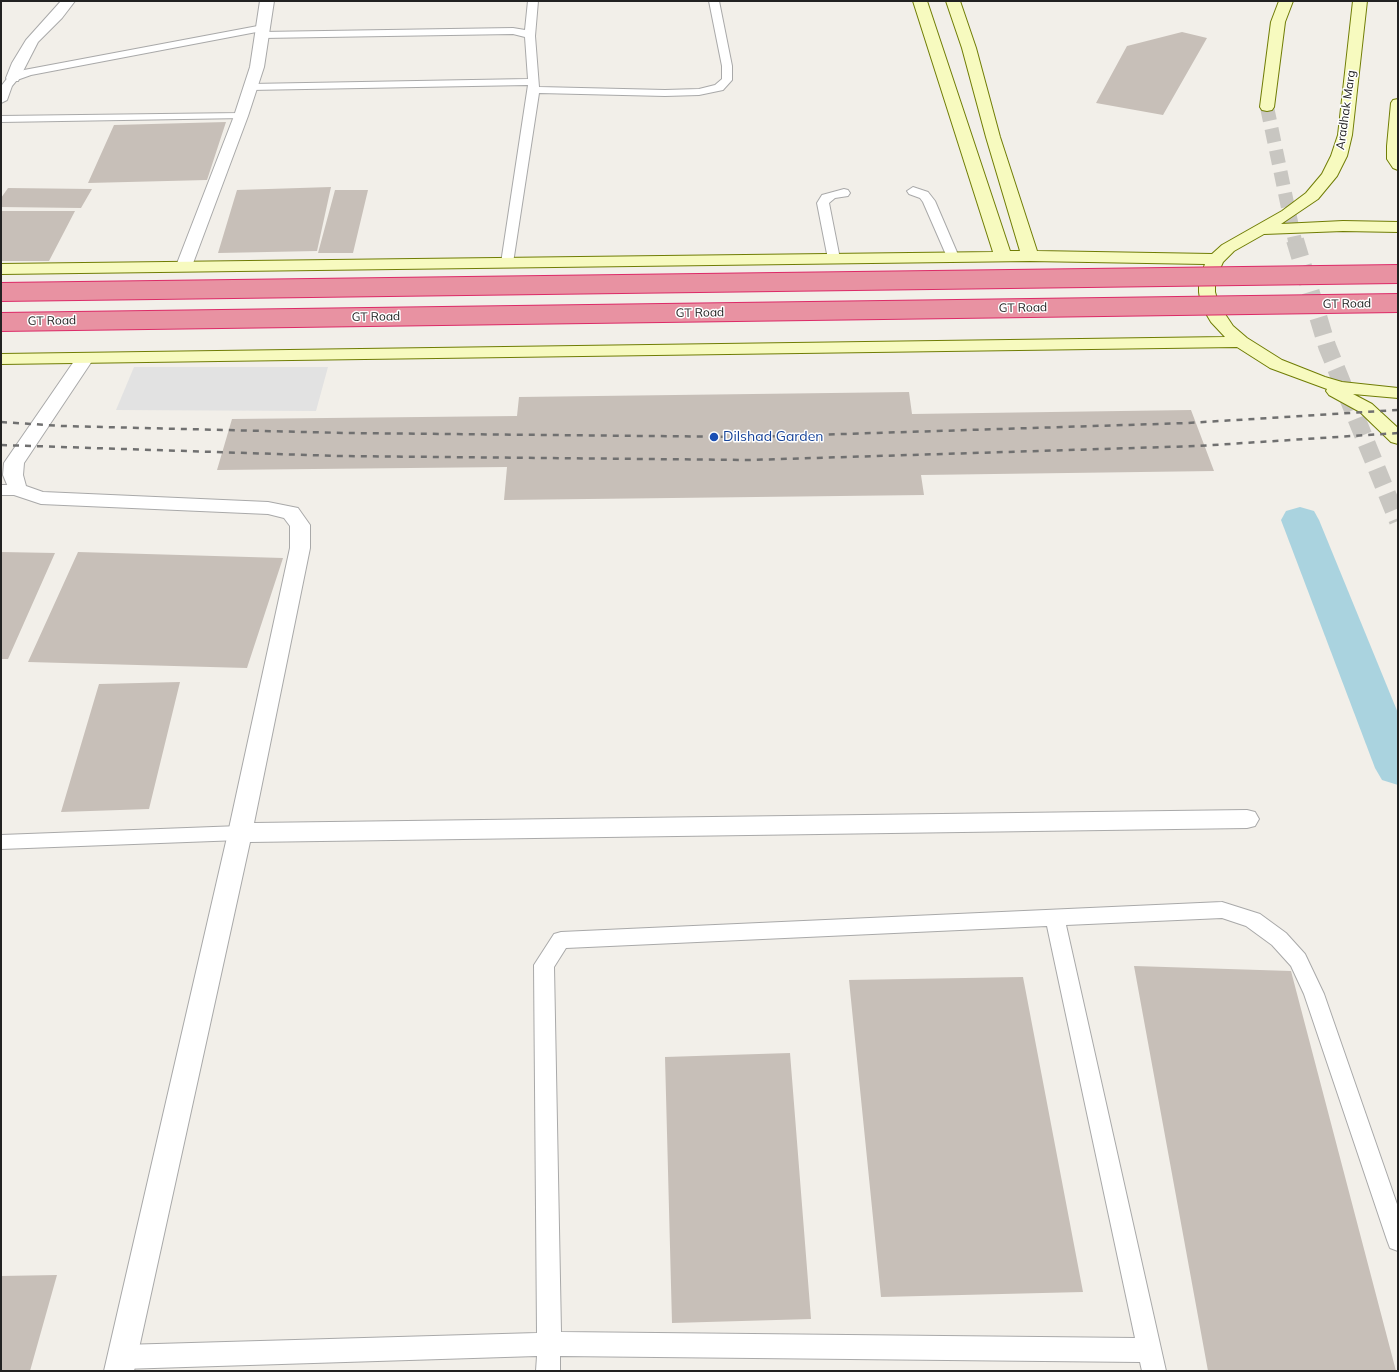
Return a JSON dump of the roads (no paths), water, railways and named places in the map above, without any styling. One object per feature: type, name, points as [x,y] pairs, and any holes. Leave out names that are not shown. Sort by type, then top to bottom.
[{"type":"highway","points":[[1,292],[1398,274]]},
{"type":"highway","name":"GT Road","points":[[1,322],[1398,303]]},
{"type":"main road","points":[[920,1],[1003,256]]},
{"type":"main road","points":[[953,1],[970,48],[993,137],[1030,256]]},
{"type":"main road","points":[[1267,107],[1278,22],[1286,1]]},
{"type":"main road","name":"Aradhak Marg","points":[[1216,259],[1228,248],[1288,214],[1312,196],[1329,176],[1340,156],[1345,135],[1360,1]]},
{"type":"main road","points":[[1398,103],[1394,146],[1395,159],[1398,165]]},
{"type":"main road","points":[[1259,230],[1343,226],[1398,227]]},
{"type":"main road","points":[[1,269],[1003,256],[1216,259],[1207,280],[1207,292],[1210,305],[1227,330],[1241,342],[1276,364],[1319,381],[1366,408],[1398,438]]},
{"type":"main road","points":[[1,359],[1241,342]]},
{"type":"main road","points":[[1319,381],[1370,392],[1398,393]]},
{"type":"street","points":[[13,78],[32,40],[57,15],[68,1]]},
{"type":"street","points":[[184,266],[241,116],[256,67],[267,1]]},
{"type":"street","points":[[85,358],[14,463],[10,490],[41,498],[268,508],[291,513],[300,525],[300,548],[240,834],[120,1364]]},
{"type":"street","points":[[240,834],[1247,819]]},
{"type":"lane","points":[[507,263],[534,86],[530,36],[533,1]]},
{"type":"lane","points":[[250,87],[534,86],[665,93],[699,92],[720,88],[727,80],[727,66],[714,1]]},
{"type":"lane","points":[[1,100],[7,85],[13,78],[28,72],[263,32],[513,31],[524,32],[530,36]]},
{"type":"lane","points":[[1,119],[241,116]]},
{"type":"lane","points":[[913,191],[924,195],[929,201],[953,257]]},
{"type":"lane","points":[[834,258],[823,203],[826,198],[832,195],[844,193]]},
{"type":"lane","points":[[1,842],[240,834]]},
{"type":"lane","points":[[548,1371],[549,1344],[544,965],[561,940],[794,931],[1222,910],[1253,920],[1278,939],[1298,960],[1314,994],[1398,1240]]},
{"type":"lane","points":[[120,1364],[549,1344],[1152,1360],[1055,917]]},
{"type":"waterway","points":[[1300,520],[1398,768]]},
{"type":"tunnel","points":[[1267,107],[1295,241]]},
{"type":"tunnel","points":[[1295,240],[1327,346],[1398,521]]},
{"type":"railway","points":[[1,422],[62,426],[346,433],[749,437],[1188,423],[1398,410]]},
{"type":"railway","points":[[1,445],[338,456],[750,460],[1198,446],[1398,433]]},
{"type":"place","name":"Dilshad Garden","points":[[714,437]]}]
